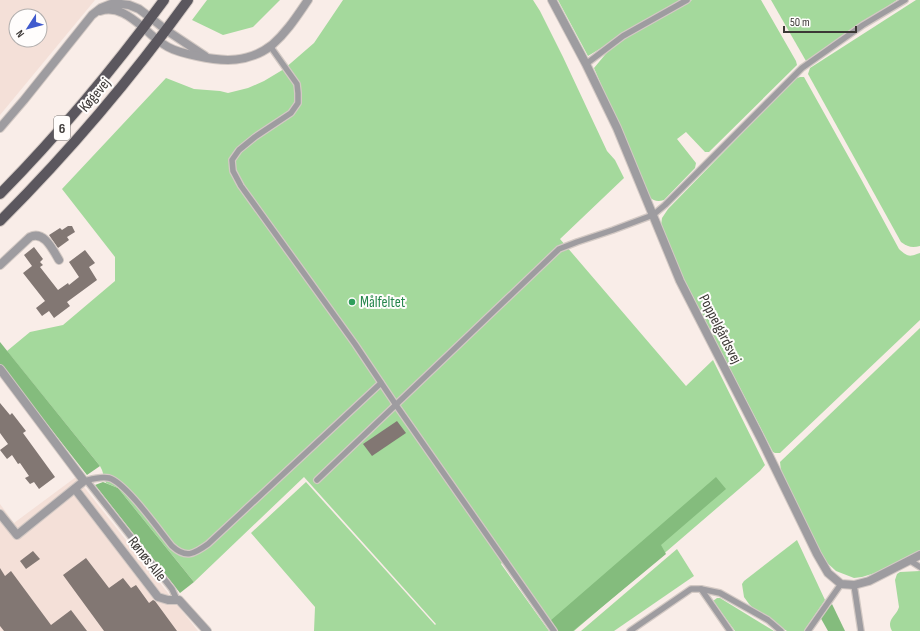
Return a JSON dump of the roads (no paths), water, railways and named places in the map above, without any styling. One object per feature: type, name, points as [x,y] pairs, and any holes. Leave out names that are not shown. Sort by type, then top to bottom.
[{"type":"main road","name":"Køgevej","points":[[0,194],[67,122],[144,28],[164,0]]},
{"type":"main road","name":"Køgevej","points":[[0,221],[69,148],[122,87],[188,0]]},
{"type":"street","points":[[92,16],[102,10],[120,12],[129,16],[158,40],[169,47],[181,52],[223,61],[247,58],[270,46],[290,27],[308,0]]},
{"type":"street","name":"Poppelgårdsvej","points":[[552,0],[586,64],[617,128],[680,281],[761,439],[817,554],[828,573],[841,584]]},
{"type":"street","points":[[0,128],[92,16],[101,8],[111,4],[129,5],[139,9],[166,30],[211,59]]},
{"type":"street","points":[[0,265],[34,234],[39,235],[46,241],[59,260]]},
{"type":"street","points":[[0,369],[86,481],[16,535],[0,514]]},
{"type":"street","name":"Rønøs Alle","points":[[75,489],[158,597],[168,600],[177,600]]},
{"type":"street","points":[[841,584],[854,585],[869,581],[920,555]]},
{"type":"street","points":[[177,600],[179,600],[207,631]]},
{"type":"lane","points":[[586,64],[623,36],[687,0]]},
{"type":"lane","points":[[317,480],[559,250],[577,242],[653,215],[665,205],[802,68],[863,25],[905,0]]},
{"type":"lane","points":[[270,46],[297,84],[298,103],[291,113],[255,137],[239,150],[232,160],[233,171],[241,186],[350,337],[554,631]]},
{"type":"lane","points":[[177,600],[172,589],[86,481],[105,477],[115,481],[131,495],[177,551],[190,554],[197,552],[208,544],[382,383]]},
{"type":"lane","points":[[909,560],[920,567]]},
{"type":"lane","points":[[808,631],[841,584]]},
{"type":"lane","points":[[854,585],[861,631]]},
{"type":"lane","points":[[630,631],[691,589],[720,593],[768,620],[781,631]]},
{"type":"lane","points":[[701,590],[730,631]]},
{"type":"place","name":"Målfeltet","points":[[352,302]]}]
